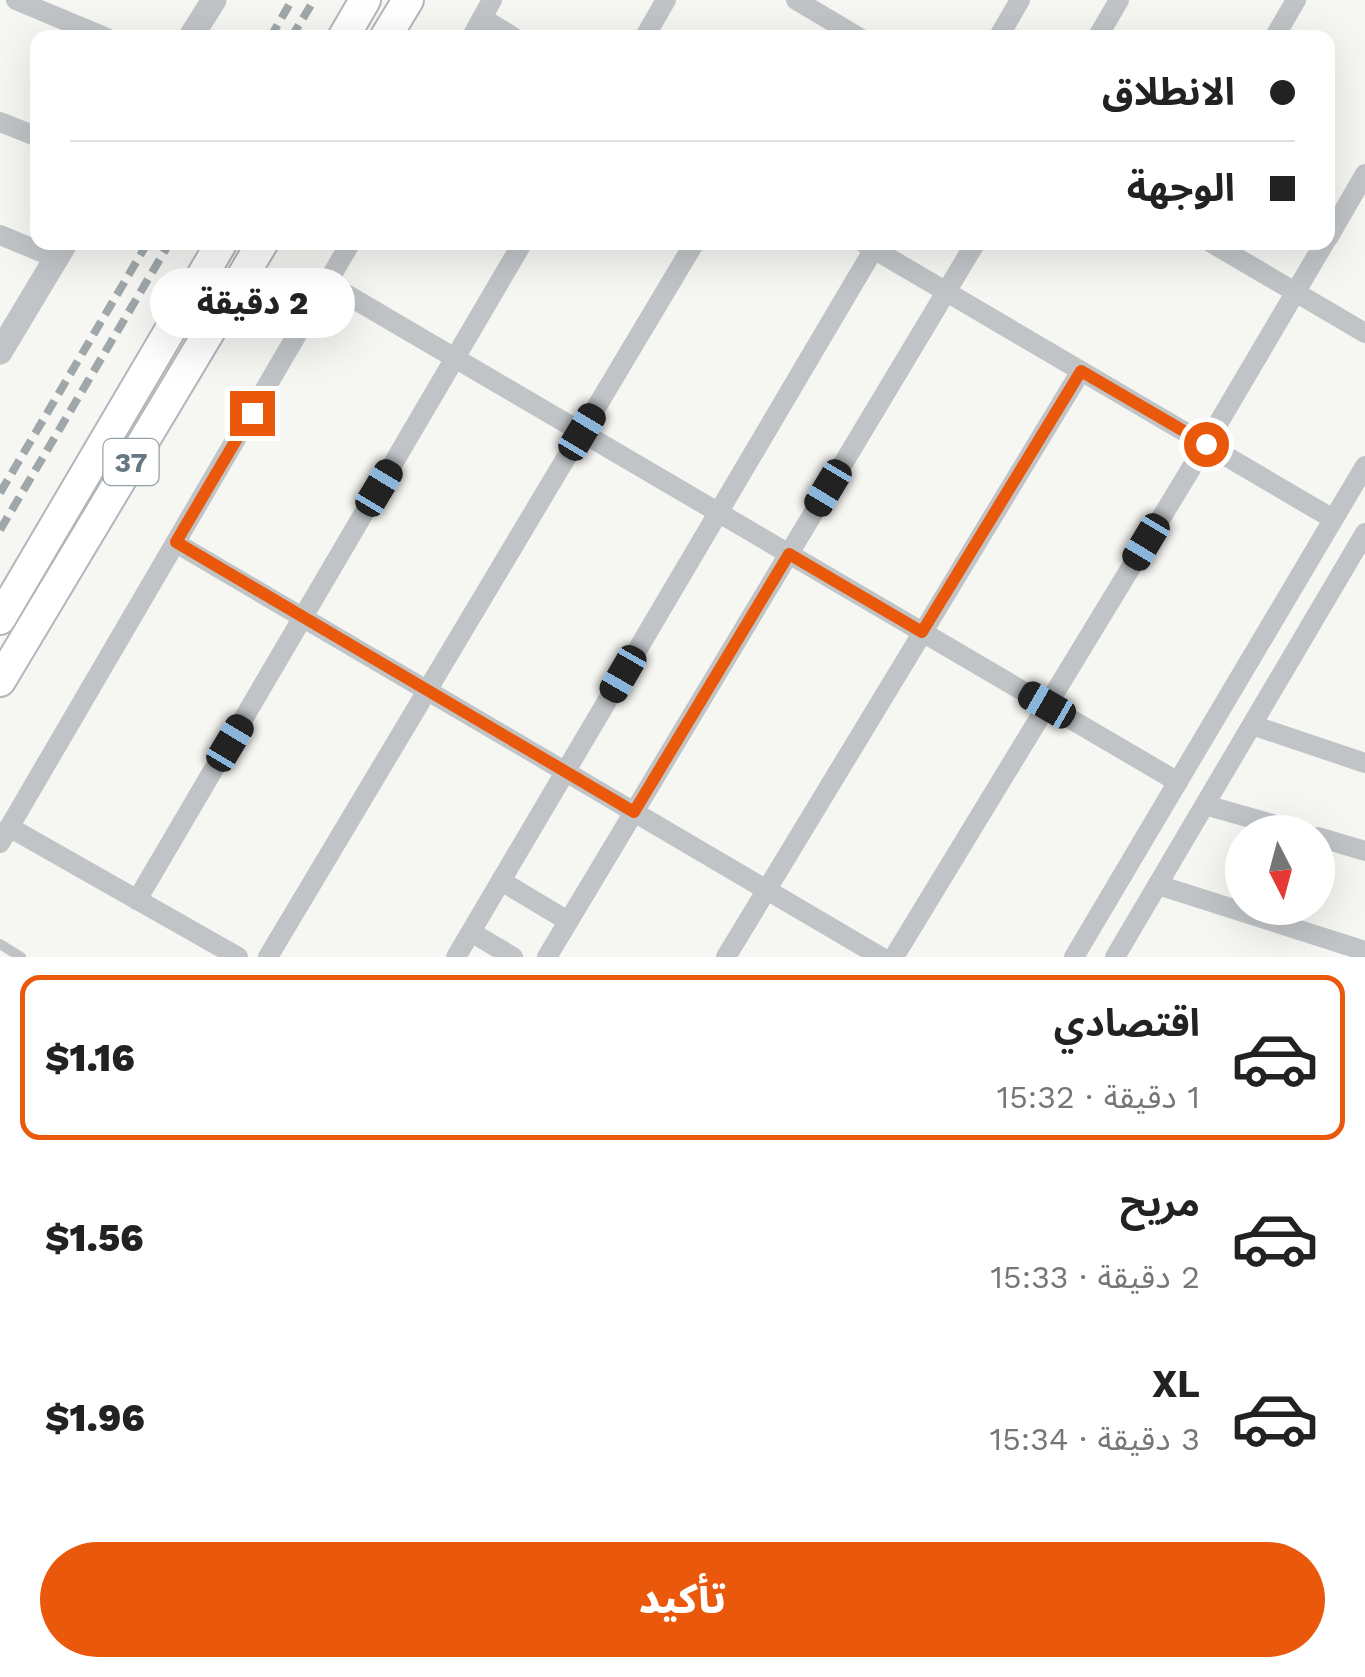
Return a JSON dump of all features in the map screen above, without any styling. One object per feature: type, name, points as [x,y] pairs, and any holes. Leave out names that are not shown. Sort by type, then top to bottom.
[{"type":"main road","points":[[348,30],[365,0]]},
{"type":"main road","points":[[391,30],[408,0]]},
{"type":"main road","name":"37","points":[[0,619],[217,250]]},
{"type":"main road","name":"37","points":[[0,682],[258,250]]},
{"type":"street","points":[[16,0],[88,30]]},
{"type":"street","points":[[195,30],[214,0]]},
{"type":"street","points":[[649,30],[666,0]]},
{"type":"street","points":[[796,0],[829,8],[852,30]]},
{"type":"street","points":[[1003,30],[1020,0]]},
{"type":"street","points":[[1102,30],[1119,0]]},
{"type":"street","points":[[1279,30],[1296,0]]},
{"type":"street","points":[[487,9],[507,30]]},
{"type":"street","points":[[0,122],[30,134]]},
{"type":"street","points":[[1335,225],[1365,174]]},
{"type":"street","points":[[0,235],[30,242]]},
{"type":"street","points":[[0,352],[61,250]]},
{"type":"street","points":[[238,957],[138,900],[5,835],[346,250]]},
{"type":"street","points":[[138,900],[518,250]]},
{"type":"street","points":[[268,957],[690,250]]},
{"type":"street","points":[[456,957],[869,250]]},
{"type":"street","points":[[880,250],[1333,519]]},
{"type":"street","points":[[547,957],[971,250]]},
{"type":"street","points":[[1224,250],[1365,334]]},
{"type":"street","points":[[894,957],[1320,250]]},
{"type":"street","points":[[327,284],[1178,782]]},
{"type":"street","points":[[726,957],[1081,371]]},
{"type":"street","points":[[1074,957],[1365,466]]},
{"type":"street","points":[[1115,957],[1365,533]]},
{"type":"street","points":[[176,542],[881,957]]},
{"type":"street","points":[[1252,725],[1365,763]]},
{"type":"street","points":[[1205,805],[1241,815]]},
{"type":"street","points":[[1335,842],[1365,850]]},
{"type":"street","points":[[501,881],[568,922]]},
{"type":"street","points":[[1158,885],[1365,950]]},
{"type":"street","points":[[471,932],[513,957]]},
{"type":"lane","points":[[0,944],[21,957]]},
{"type":"railway","points":[[275,30],[292,0]]},
{"type":"railway","points":[[296,30],[314,0]]},
{"type":"railway","points":[[0,493],[143,250]]},
{"type":"railway","points":[[0,530],[165,250]]},
{"type":"route","points":[[252,413],[176,542],[634,812],[789,554],[922,632],[1081,371],[1206,444]]}]
